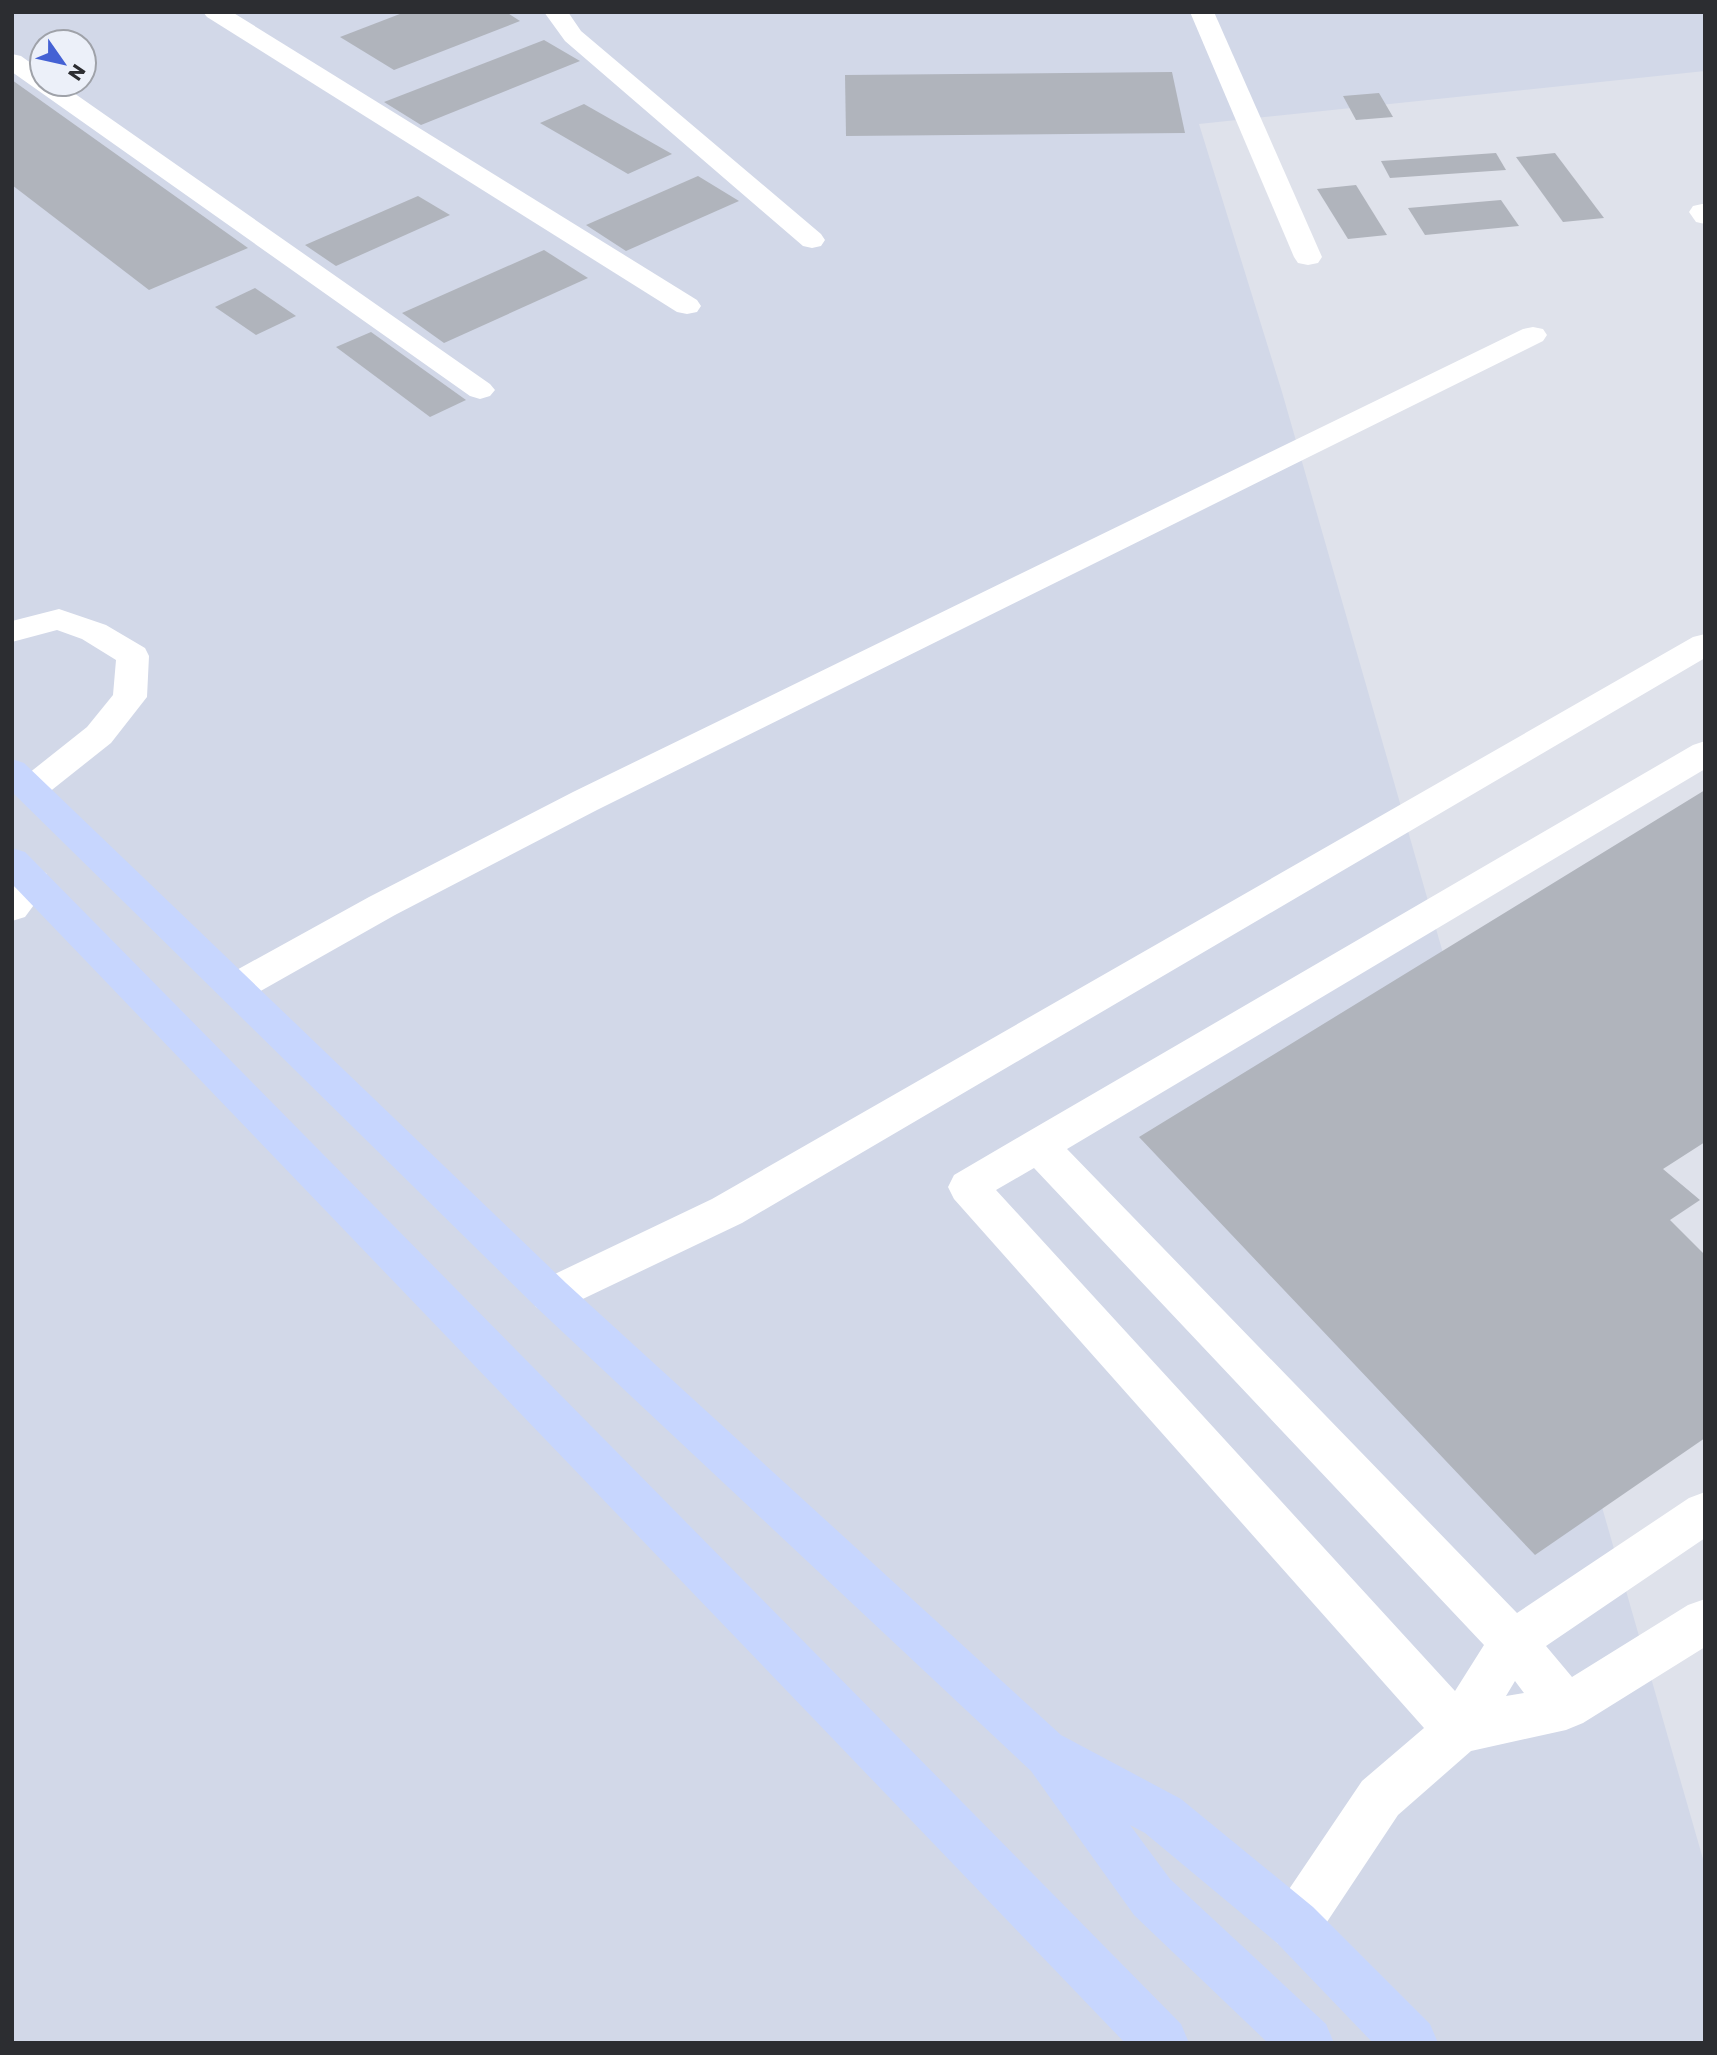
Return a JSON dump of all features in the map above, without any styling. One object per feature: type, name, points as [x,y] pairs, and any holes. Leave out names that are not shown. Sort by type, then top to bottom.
[{"type":"main road","points":[[22,780],[551,1294],[1044,1752],[1152,1897],[1307,2043]]},
{"type":"main road","points":[[19,884],[1161,2043]]},
{"type":"main road","points":[[1044,1752],[1163,1816],[1295,1925],[1411,2043]]},
{"type":"street","points":[[215,12],[687,306]]},
{"type":"street","points":[[556,12],[573,36],[812,240]]},
{"type":"street","points":[[1202,12],[1308,257]]},
{"type":"street","points":[[12,61],[28,72]]},
{"type":"street","points":[[65,98],[480,390]]},
{"type":"street","points":[[237,987],[382,906],[585,801],[1533,335]]},
{"type":"street","points":[[12,632],[59,620],[94,632],[133,656],[130,697],[99,735],[22,780]]},
{"type":"street","points":[[551,1294],[727,1212],[1705,644]]},
{"type":"street","points":[[1458,1730],[968,1187],[1705,753]]},
{"type":"street","points":[[1038,1145],[1513,1643],[1566,1707]]},
{"type":"street","points":[[1295,1925],[1380,1798],[1458,1730],[1513,1643],[1705,1512]]},
{"type":"street","points":[[1458,1730],[1566,1707],[1705,1621]]},
{"type":"shaded area","points":[[12,12],[1705,12],[1705,71],[1199,124],[1282,392],[1705,1866],[1705,2043],[12,2043]]},
{"type":"building","points":[[405,12],[506,12],[520,21],[394,70],[340,37]]},
{"type":"building","points":[[544,40],[580,61],[421,125],[384,102]]},
{"type":"building","points":[[1172,72],[1185,133],[846,136],[845,75]]},
{"type":"building","points":[[12,80],[28,91],[28,98],[37,98],[248,248],[149,290],[12,185]]},
{"type":"building","points":[[1379,93],[1393,117],[1356,120],[1343,96]]},
{"type":"building","points":[[584,104],[672,154],[628,174],[540,123]]},
{"type":"building","points":[[1496,153],[1506,170],[1390,178],[1381,161]]},
{"type":"building","points":[[1555,153],[1604,218],[1563,222],[1516,157]]},
{"type":"building","points":[[698,176],[739,201],[626,251],[586,225]]},
{"type":"building","points":[[1356,185],[1387,235],[1348,239],[1317,189]]},
{"type":"building","points":[[418,196],[450,215],[336,266],[305,245]]},
{"type":"building","points":[[1501,200],[1519,226],[1425,235],[1408,208]]},
{"type":"building","points":[[544,250],[588,278],[444,343],[402,313]]},
{"type":"building","points":[[255,288],[296,316],[256,335],[215,307]]},
{"type":"building","points":[[371,332],[466,400],[430,417],[336,347]]},
{"type":"building","points":[[1705,790],[1705,1142],[1663,1169],[1700,1200],[1670,1220],[1705,1255],[1705,1438],[1535,1555],[1139,1137]]}]
